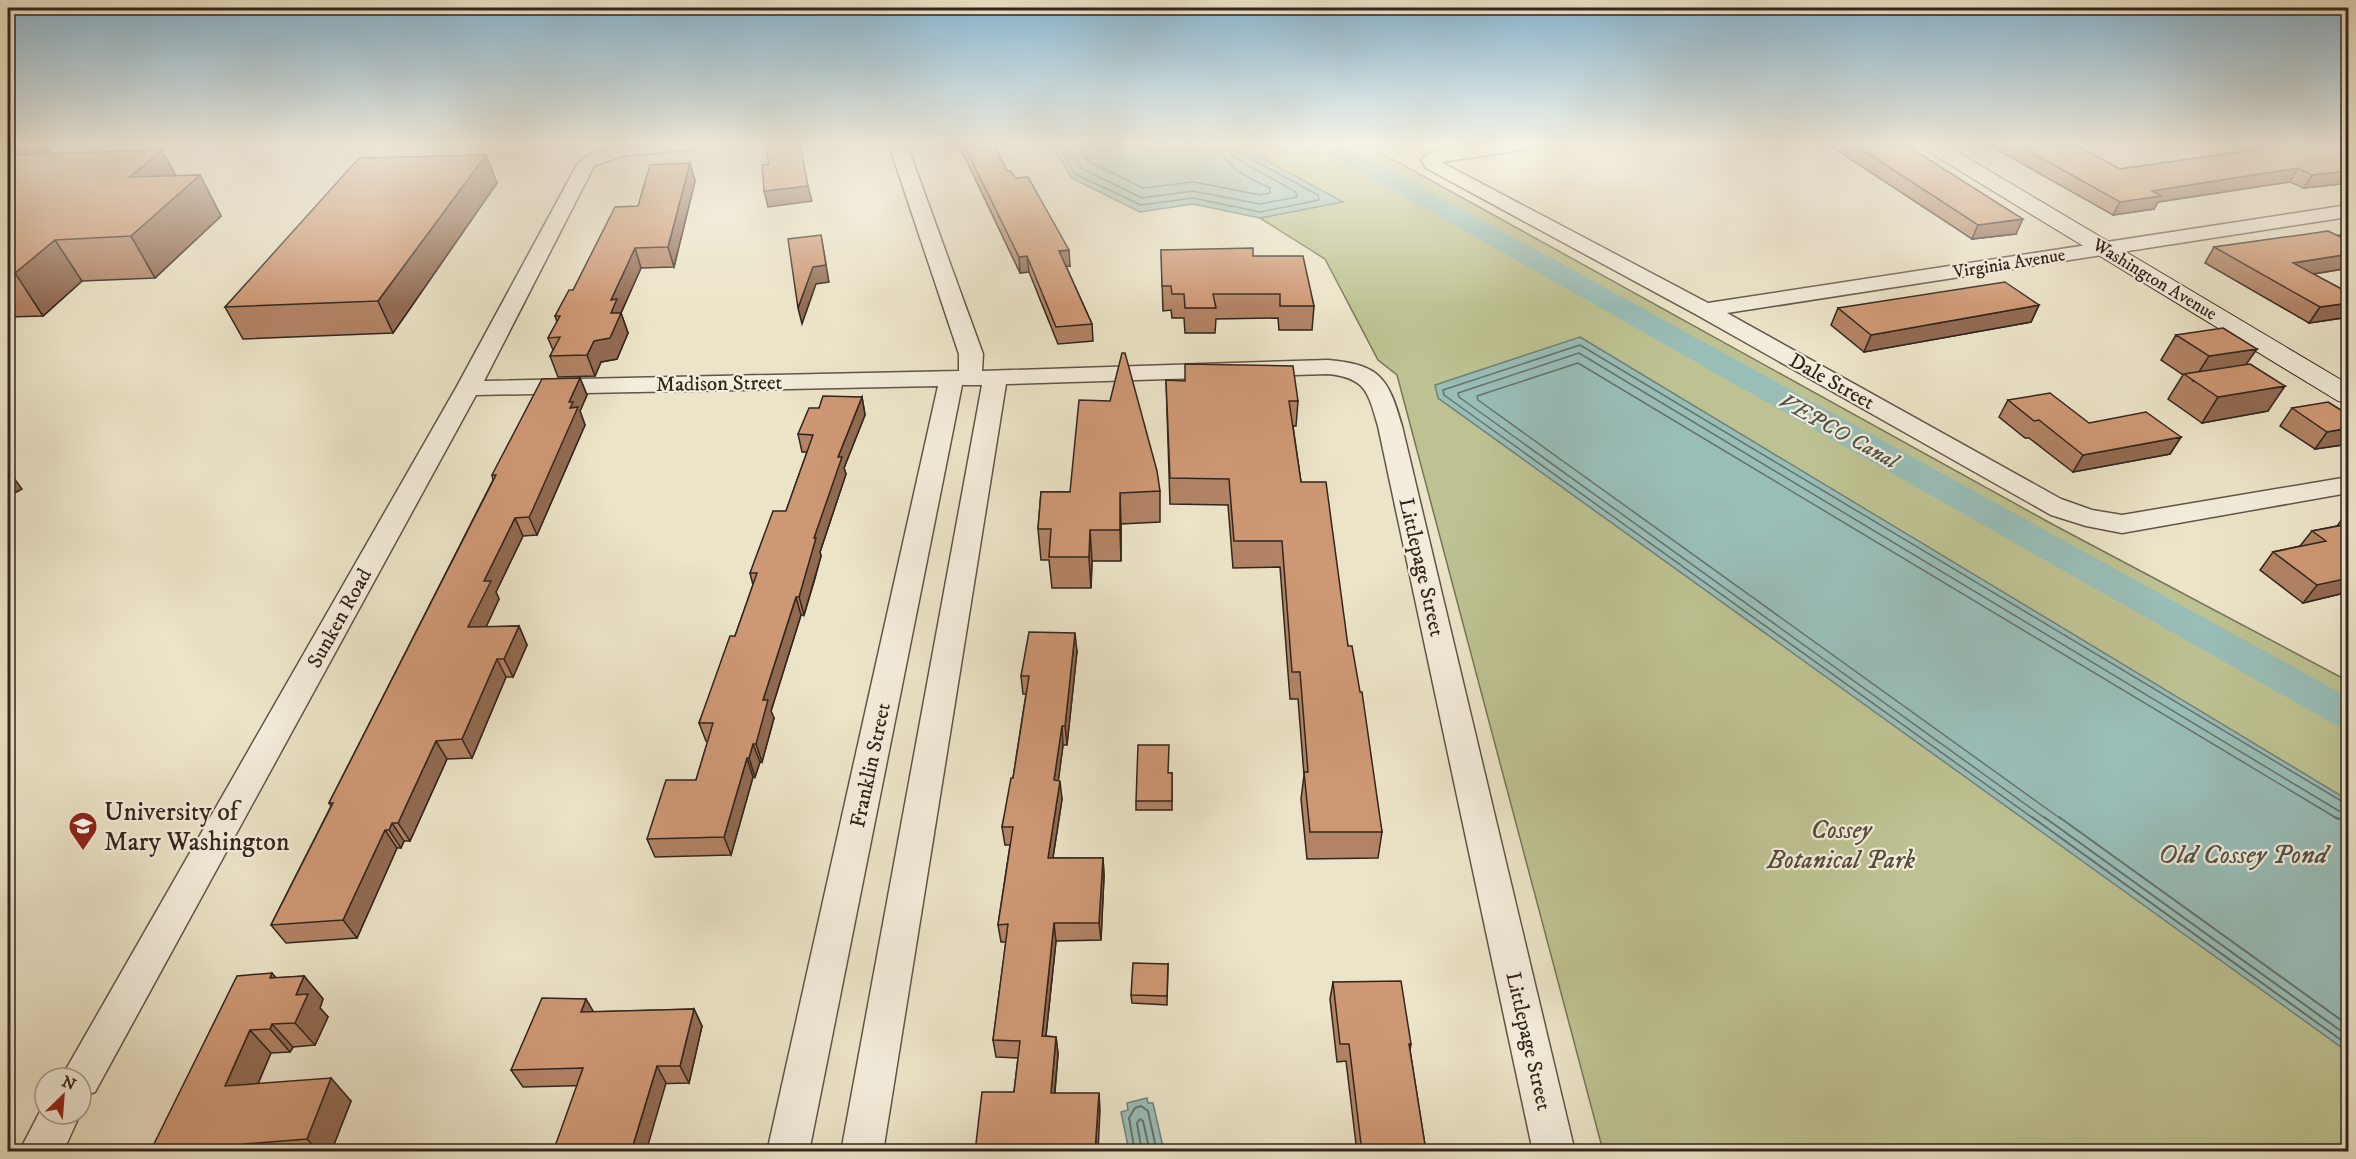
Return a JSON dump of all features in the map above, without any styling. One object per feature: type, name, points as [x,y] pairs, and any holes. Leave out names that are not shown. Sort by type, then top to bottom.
[{"type":"street","name":"Sunken Road","points":[[88,1066],[468,388],[568,199]]},
{"type":"street","name":"Franklin Street","points":[[862,1152],[973,378],[971,354],[917,199]]},
{"type":"street","name":"Dale Street","points":[[1498,199],[1706,310],[2052,505],[2074,515],[2099,522],[2122,524],[2349,485]]},
{"type":"street","name":"Washington Avenue","points":[[2021,199],[2349,395]]},
{"type":"street","name":"Virginia Avenue","points":[[1706,310],[2349,211]]},
{"type":"street","name":"Littlepage Street","points":[[973,378],[1328,367],[1357,372],[1379,387],[1393,437],[1554,1152]]},
{"type":"street","name":"Franklin Street","points":[[788,1152],[973,378]]},
{"type":"street","name":"Madison Street","points":[[468,388],[973,378]]},
{"type":"street","points":[[40,1152],[54,1126]]},
{"type":"green space","name":"Cossey Botanical Park","points":[[1337,199],[1465,199],[2052,524],[2348,681],[2348,1151],[1603,1151],[1397,375],[1378,360],[1325,259],[1260,218],[1342,202]]},
{"type":"water","points":[[1114,199],[1338,199],[1343,202],[1260,218],[1193,204],[1140,212]]},
{"type":"water","name":"Old Cossey Pond","points":[[1580,337],[2348,800],[2348,1052],[1438,398],[1435,385]]},
{"type":"water","points":[[1147,1098],[1148,1103],[1153,1103],[1164,1151],[1129,1151],[1121,1112],[1128,1110],[1127,1103]]},
{"type":"building","points":[[8,199],[173,199],[131,236],[55,240],[15,273],[8,273]]},
{"type":"building","points":[[322,199],[453,199],[378,301],[225,307]]},
{"type":"building","points":[[640,199],[681,199],[668,247],[635,248],[611,300],[617,299],[611,313],[621,313],[610,338],[594,341],[587,355],[550,356],[560,337],[548,338],[560,316],[555,316],[569,290],[573,290],[615,207],[638,206]]},
{"type":"building","points":[[991,199],[1040,199],[1069,250],[1059,251],[1092,324],[1056,327],[1027,256],[1019,257]]},
{"type":"building","points":[[1938,199],[1992,199],[2023,219],[1978,225]]},
{"type":"building","points":[[2115,199],[2140,199],[2120,202]]},
{"type":"building","points":[[2328,231],[2349,241],[2349,254],[2293,263],[2349,293],[2349,303],[2320,307],[2214,247]]},
{"type":"building","points":[[821,235],[826,265],[813,267],[798,308],[788,239]]},
{"type":"building","points":[[1253,248],[1253,256],[1303,256],[1314,306],[1280,306],[1280,294],[1213,294],[1216,308],[1185,308],[1184,294],[1172,294],[1171,286],[1162,286],[1161,250]]},
{"type":"building","points":[[2005,282],[2039,305],[1871,335],[1838,308]]},
{"type":"building","points":[[2223,328],[2257,349],[2209,356],[2176,335]]},
{"type":"building","points":[[1122,353],[1125,353],[1157,471],[1160,491],[1120,493],[1120,530],[1090,530],[1089,557],[1049,557],[1051,529],[1038,529],[1041,492],[1070,492],[1079,400],[1110,401]]},
{"type":"building","points":[[1185,364],[1293,366],[1298,401],[1289,401],[1301,482],[1326,482],[1348,646],[1352,646],[1360,692],[1362,692],[1382,832],[1310,832],[1304,772],[1308,772],[1300,672],[1292,672],[1282,541],[1234,541],[1229,479],[1170,478],[1166,380],[1185,381]]},
{"type":"building","points":[[2250,364],[2285,386],[2218,397],[2184,374]]},
{"type":"building","points":[[580,378],[569,402],[573,402],[570,408],[578,407],[533,509],[529,517],[515,518],[484,581],[491,581],[468,627],[519,626],[504,659],[497,659],[462,739],[436,741],[398,823],[392,823],[389,830],[385,830],[343,920],[271,925],[333,803],[329,803],[496,475],[492,475],[542,379]]},
{"type":"building","points":[[2050,393],[2089,423],[2146,412],[2181,437],[2083,455],[2039,420],[2034,421],[2008,400]]},
{"type":"building","points":[[823,396],[862,397],[838,457],[842,457],[814,538],[816,538],[799,597],[796,597],[763,700],[768,700],[756,744],[753,744],[749,758],[747,758],[724,837],[647,839],[666,780],[696,780],[713,723],[699,723],[730,636],[735,636],[757,573],[750,573],[773,511],[786,511],[813,435],[798,434],[809,408],[819,408]]},
{"type":"building","points":[[2328,402],[2349,415],[2349,428],[2327,432],[2292,408]]},
{"type":"building","points":[[2349,524],[2349,568],[2345,569],[2349,572],[2349,578],[2317,585],[2273,552],[2326,541],[2312,531]]},
{"type":"building","points":[[1029,632],[1075,633],[1065,726],[1062,726],[1054,780],[1060,781],[1048,858],[1103,858],[1099,923],[1054,923],[1042,1036],[1056,1037],[1051,1093],[1099,1093],[1095,1152],[975,1152],[982,1092],[1014,1092],[1020,1041],[993,1040],[1008,924],[998,925],[1013,827],[1002,827],[1011,778],[1013,778],[1029,676],[1021,676]]},
{"type":"building","points":[[1138,745],[1169,745],[1168,773],[1172,773],[1172,801],[1136,801]]},
{"type":"building","points":[[1133,963],[1168,964],[1167,996],[1131,995]]},
{"type":"building","points":[[272,973],[270,978],[304,976],[296,995],[308,994],[295,1023],[272,1024],[270,1029],[250,1030],[225,1086],[331,1078],[307,1139],[243,1144],[239,1152],[150,1152],[237,976]]},
{"type":"building","points":[[1401,981],[1425,1145],[1393,1145],[1394,1152],[1362,1152],[1349,1044],[1340,1044],[1333,982]]},
{"type":"building","points":[[542,998],[586,999],[581,1012],[694,1009],[680,1066],[657,1066],[631,1152],[553,1152],[583,1068],[511,1070]]},
{"type":"waterway","name":"VEPCO Canal","points":[[1427,199],[2348,714]]},
{"type":"place","name":"University of Mary Washington","points":[[83,852]]}]
